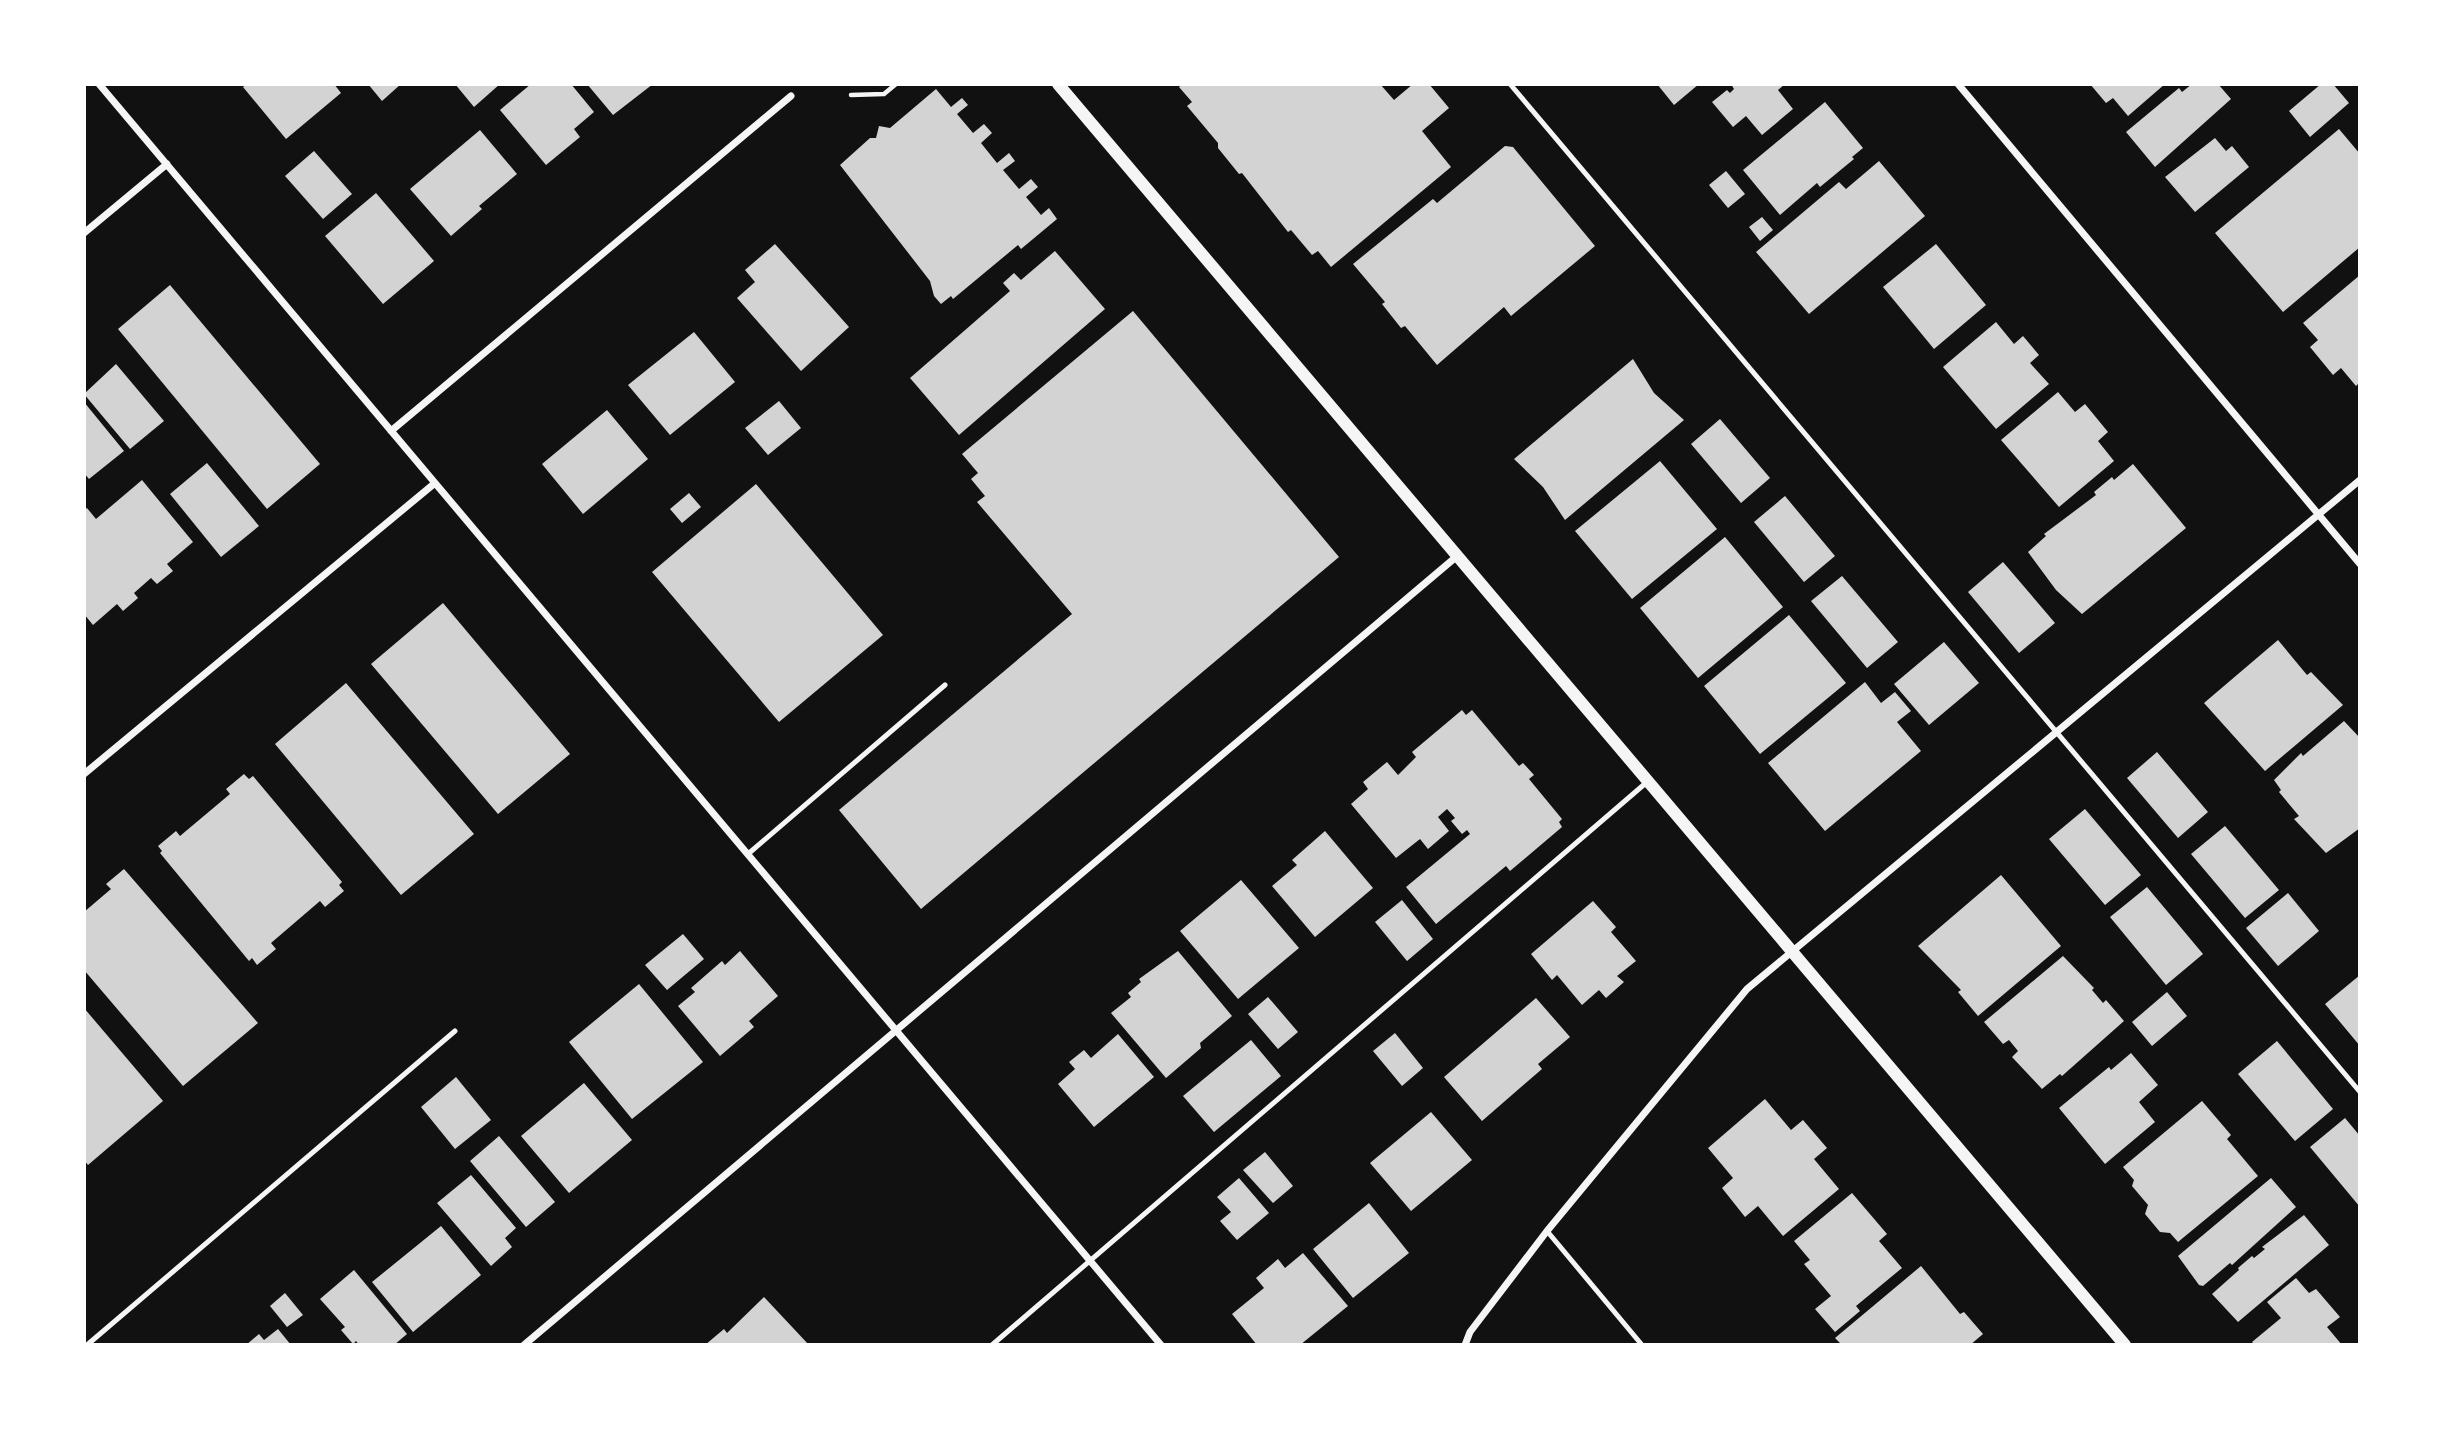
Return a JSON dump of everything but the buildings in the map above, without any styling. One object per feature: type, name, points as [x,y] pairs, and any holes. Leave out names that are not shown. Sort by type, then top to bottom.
[{"type":"street","points":[[99,84],[1161,1345]]},
{"type":"street","points":[[1058,84],[2125,1345]]},
{"type":"street","points":[[1958,84],[2360,564]]},
{"type":"street","points":[[391,431],[791,96]]},
{"type":"street","points":[[84,233],[167,164]]},
{"type":"street","points":[[1465,1345],[1470,1332],[1547,1231],[1747,989],[2360,480]]},
{"type":"street","points":[[84,774],[435,483]]},
{"type":"street","points":[[524,1345],[1456,557]]},
{"type":"lane","points":[[1510,84],[2360,1092]]},
{"type":"lane","points":[[748,854],[945,685]]},
{"type":"lane","points":[[992,1345],[1647,782]]},
{"type":"lane","points":[[87,1345],[455,1031]]},
{"type":"lane","points":[[1547,1231],[1643,1345]]},
{"type":"path","points":[[851,95],[884,94],[896,84]]}]
